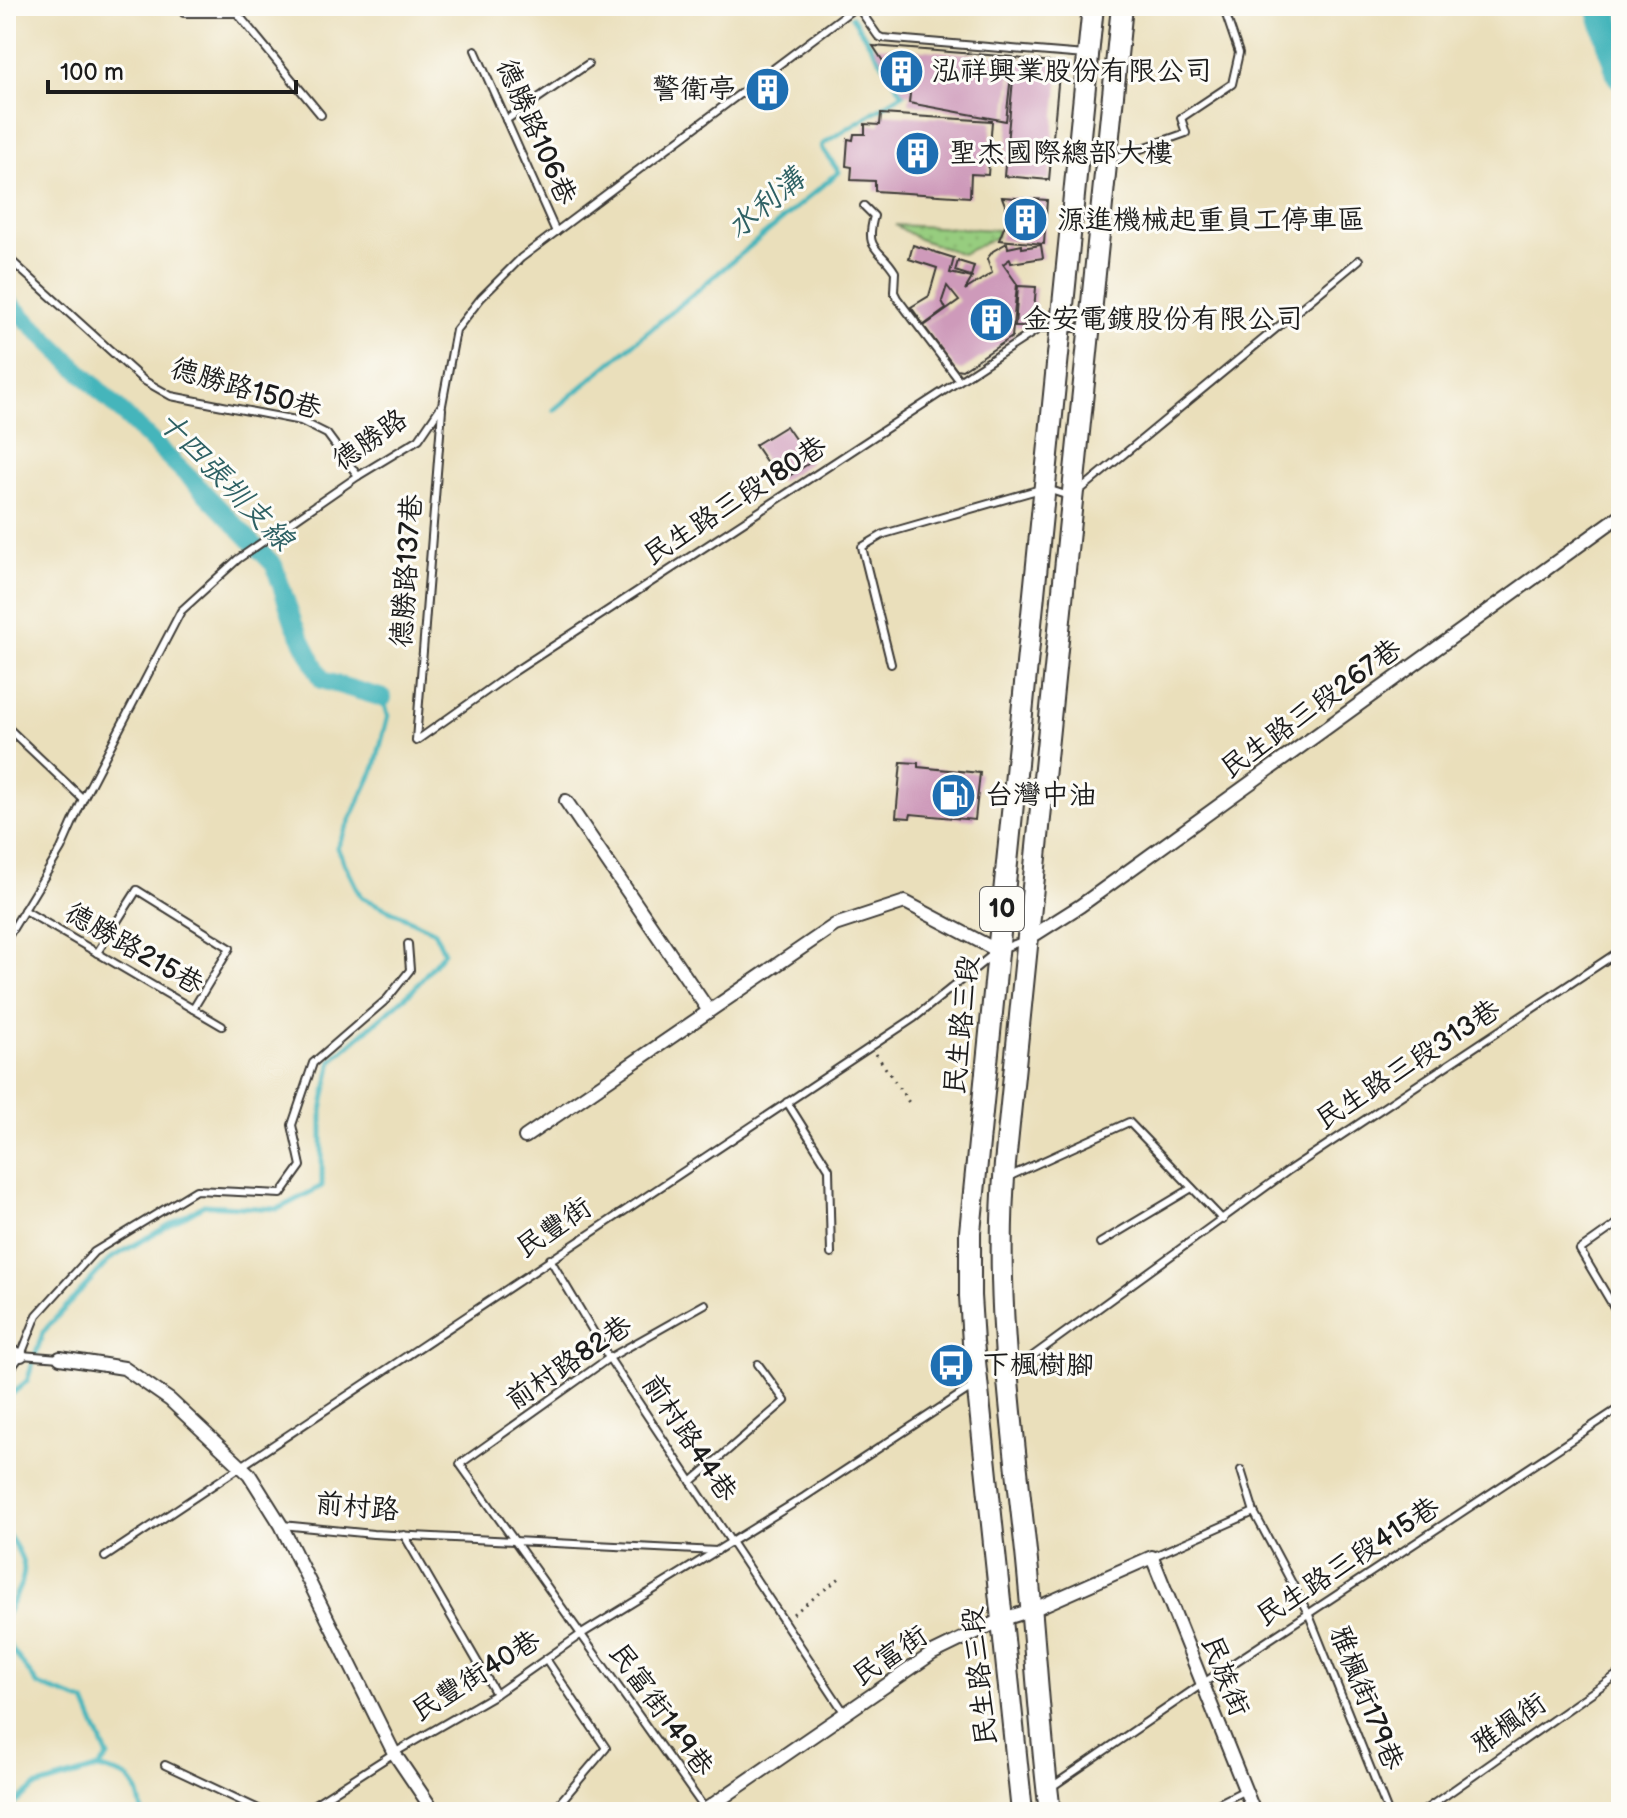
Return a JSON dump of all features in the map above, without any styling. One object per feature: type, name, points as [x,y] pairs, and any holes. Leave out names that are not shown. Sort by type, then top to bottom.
[{"type":"main road","name":"民生路三段","points":[[1024,1808],[978,1383],[970,1296],[970,1232],[1093,6]]},
{"type":"main road","name":"民生路三段","points":[[1045,1800],[1032,1610],[1001,1296],[1004,1179],[1122,6]]},
{"type":"street","name":"民生路三段267巷","points":[[1028,939],[1080,906],[1621,515]]},
{"type":"street","points":[[566,801],[709,1011]]},
{"type":"street","points":[[525,1137],[835,925],[905,902],[998,951]]},
{"type":"street","points":[[6,1351],[21,1355]]},
{"type":"street","name":"前村路","points":[[60,1358],[124,1368],[170,1400],[249,1474],[281,1525]]},
{"type":"street","points":[[281,1525],[394,1753],[434,1812]]},
{"type":"street","name":"民富街","points":[[704,1811],[933,1653],[1003,1619],[1032,1610],[1152,1557]]},
{"type":"street","name":"民族街","points":[[1152,1557],[1254,1812]]},
{"type":"lane","points":[[183,6],[184,13],[237,13],[321,115]]},
{"type":"lane","points":[[857,6],[882,38],[1088,55]]},
{"type":"lane","name":"德勝路","points":[[6,940],[61,849],[83,799],[181,611],[238,559],[358,476],[419,439],[442,405],[456,330],[481,298],[521,258],[857,6]]},
{"type":"lane","points":[[1106,161],[1186,133],[1181,118],[1232,84],[1239,53],[1223,6]]},
{"type":"lane","name":"德勝路106巷","points":[[475,50],[556,232]]},
{"type":"lane","points":[[506,120],[588,64]]},
{"type":"lane","points":[[864,206],[874,216],[870,241],[895,272],[894,292],[897,298],[959,380]]},
{"type":"lane","name":"德勝路150巷","points":[[6,256],[143,380],[171,396],[301,421],[327,434],[358,476]]},
{"type":"lane","points":[[891,664],[862,547],[884,534],[1044,488],[1072,497],[1359,260]]},
{"type":"lane","name":"民生路三段180巷","points":[[416,741],[509,675],[1040,328],[1089,329]]},
{"type":"lane","name":"德勝路137巷","points":[[416,741],[442,405]]},
{"type":"lane","points":[[6,726],[83,799]]},
{"type":"lane","points":[[97,953],[137,890],[230,948],[193,1009]]},
{"type":"lane","name":"德勝路215巷","points":[[24,910],[222,1026]]},
{"type":"lane","name":"民豐街","points":[[105,1557],[914,1018],[998,951],[1028,939]]},
{"type":"lane","points":[[6,1375],[21,1355],[37,1315],[94,1252],[196,1190],[281,1194],[301,1166],[292,1125],[313,1063],[387,999],[410,970],[408,944]]},
{"type":"lane","name":"民生路三段313巷","points":[[1007,1375],[1289,1170],[1621,950]]},
{"type":"lane","points":[[787,1102],[829,1169],[831,1254]]},
{"type":"lane","points":[[1004,1179],[1129,1122],[1223,1220]]},
{"type":"lane","points":[[1100,1243],[1192,1188]]},
{"type":"lane","points":[[1621,1221],[1580,1250],[1621,1319]]},
{"type":"lane","name":"前村路44巷","points":[[550,1259],[609,1358],[846,1715]]},
{"type":"lane","name":"前村路82巷","points":[[460,1464],[609,1358],[705,1304]]},
{"type":"lane","points":[[21,1355],[60,1358]]},
{"type":"lane","points":[[691,1482],[785,1401],[758,1364]]},
{"type":"lane","points":[[580,1635],[978,1383],[1007,1375]]},
{"type":"lane","name":"民生路三段415巷","points":[[1045,1800],[1202,1684],[1621,1407]]},
{"type":"lane","name":"民富街149巷","points":[[460,1464],[704,1811]]},
{"type":"lane","name":"雅楓街179巷","points":[[1241,1470],[1254,1512],[1309,1615],[1388,1812]]},
{"type":"lane","name":"民富街","points":[[1152,1557],[1254,1512]]},
{"type":"lane","name":"前村路","points":[[281,1525],[404,1535],[717,1551]]},
{"type":"lane","points":[[404,1535],[496,1694]]},
{"type":"lane","name":"民豐街40巷","points":[[302,1812],[394,1753],[496,1694],[580,1635]]},
{"type":"lane","points":[[546,1659],[606,1748],[557,1806]]},
{"type":"lane","name":"雅楓街","points":[[1422,1812],[1621,1672]]},
{"type":"lane","points":[[165,1765],[265,1812]]},
{"type":"lane","points":[[1202,1812],[1245,1790]]},
{"type":"path","points":[[871,1046],[910,1104]]},
{"type":"path","points":[[783,1621],[841,1577]]},
{"type":"green space","points":[[895,225],[998,230],[997,237],[962,254],[919,239]]},
{"type":"building","points":[[873,46],[1013,57],[1006,121],[909,103],[910,94],[904,93]]},
{"type":"building","points":[[1015,58],[1060,63],[1049,180],[1004,176]]},
{"type":"building","name":"警衛亭","points":[[768,82],[774,89],[765,96],[760,89]]},
{"type":"building","name":"聖杰國際總部大樓","points":[[881,114],[992,121],[988,175],[971,174],[970,197],[875,191],[875,181],[851,180],[852,167],[846,166],[848,139],[853,140],[854,134],[865,134],[865,124],[880,125]]},
{"type":"building","name":"源進機械起重員工停車區","points":[[1002,197],[1047,200],[1044,244],[999,240],[1009,215]]},
{"type":"building","points":[[1007,243],[1008,248],[1041,245],[1043,258],[1011,263],[1010,259],[1003,264],[1017,284],[1012,337],[962,370],[956,369],[924,326],[959,301],[947,286],[942,301],[946,309],[924,325],[911,307],[929,296],[937,268],[909,259],[913,245],[954,258],[950,273],[972,278],[965,290],[992,273],[987,259],[993,251]]},
{"type":"building","points":[[958,261],[974,266],[971,276],[955,271]]},
{"type":"building","points":[[1018,286],[1036,287],[1033,322],[1026,321],[1025,327],[1015,327]]},
{"type":"building","points":[[786,426],[811,462],[780,482],[755,445]]},
{"type":"building","points":[[901,762],[918,763],[918,767],[980,773],[975,820],[911,814],[910,818],[896,817]]},
{"type":"waterway","points":[[1601,6],[1621,74]]},
{"type":"waterway","name":"水利溝","points":[[554,410],[839,172],[822,148],[823,144],[903,94],[852,17]]},
{"type":"waterway","name":"十四張圳支線","points":[[6,300],[195,483],[274,565],[294,624],[322,680],[383,698]]},
{"type":"waterway","points":[[6,1399],[27,1381],[43,1332],[110,1259],[204,1205],[278,1209],[322,1186],[322,1111],[332,1060],[413,990],[444,952],[434,931],[361,897],[337,848],[375,767],[388,715],[383,698]]},
{"type":"waterway","points":[[6,1532],[20,1555],[24,1573],[6,1615]]},
{"type":"waterway","points":[[6,1641],[38,1685],[85,1702],[108,1757],[99,1768],[35,1787],[6,1811]]},
{"type":"waterway","points":[[99,1768],[131,1781],[142,1812]]},
{"type":"place","name":"泓祥興業股份有限公司","points":[[901,71]]},
{"type":"place","name":"警衛亭","points":[[767,89]]},
{"type":"place","name":"聖杰國際總部大樓","points":[[918,153]]},
{"type":"place","name":"源進機械起重員工停車區","points":[[1026,220]]},
{"type":"place","name":"金安電鍍股份有限公司","points":[[992,319]]},
{"type":"place","name":"台灣中油","points":[[954,795]]},
{"type":"place","name":"下楓樹腳","points":[[951,1365]]}]
